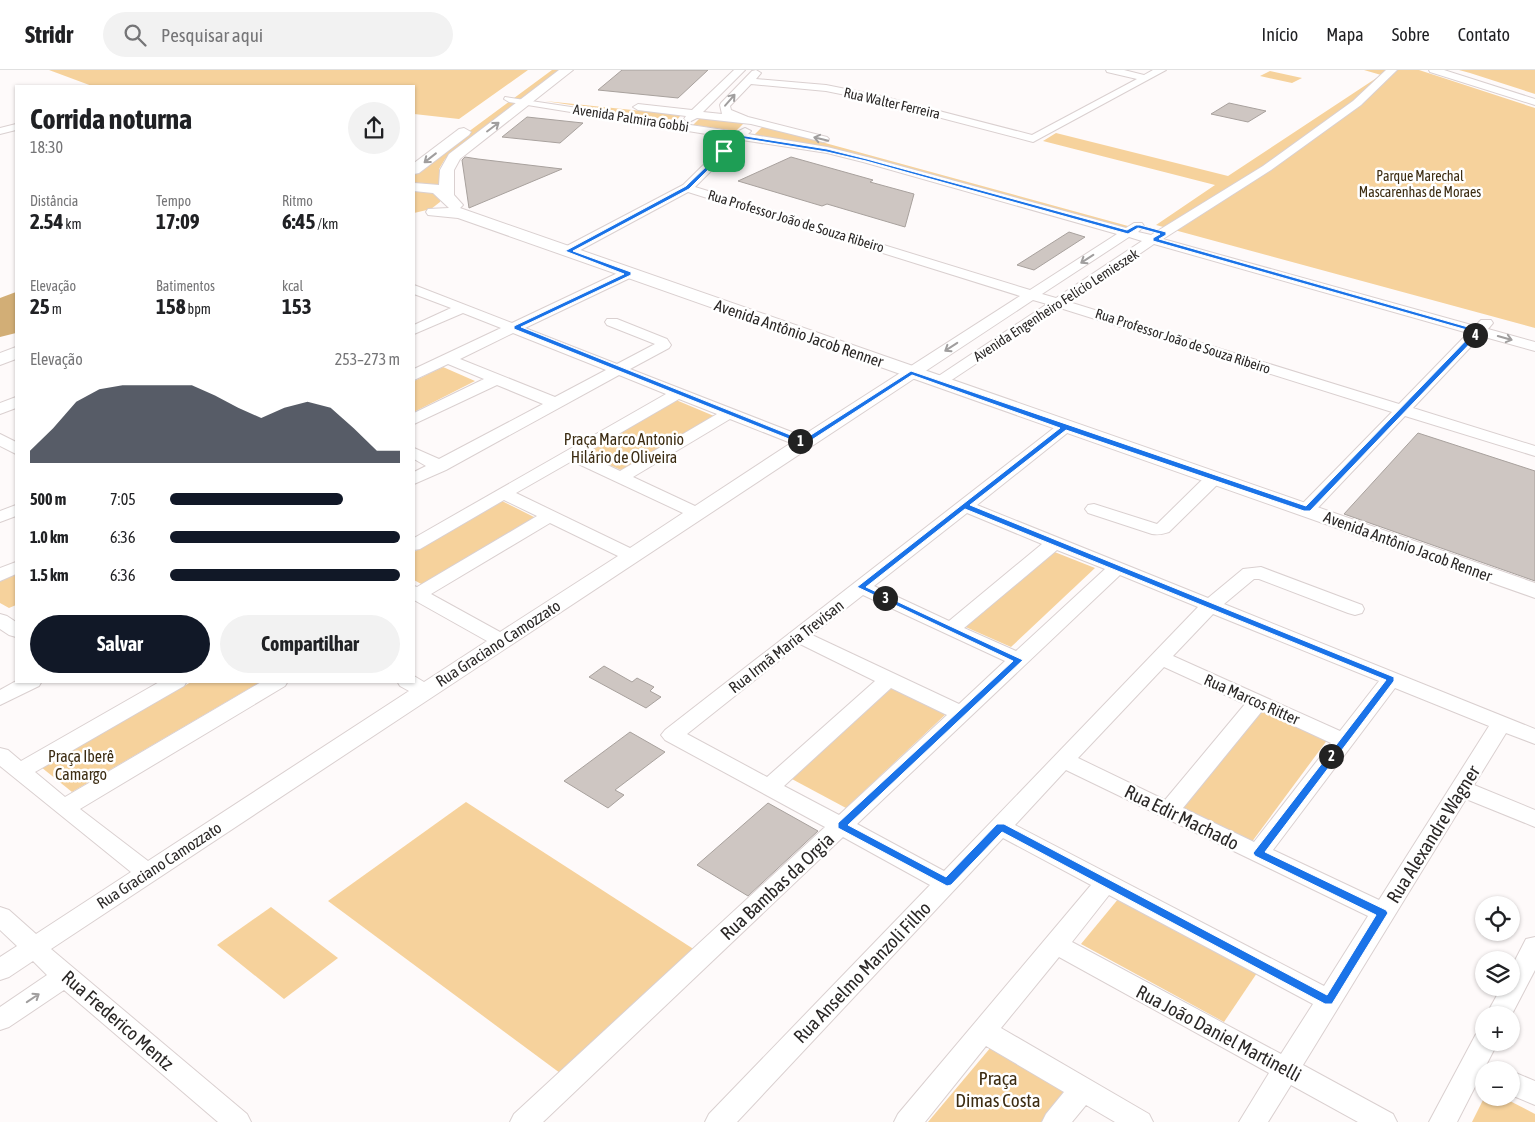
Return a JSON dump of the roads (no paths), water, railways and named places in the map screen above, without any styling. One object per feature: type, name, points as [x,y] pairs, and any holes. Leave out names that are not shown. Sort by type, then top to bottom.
[{"type":"main road","points":[[448,196],[447,170],[454,156],[521,97],[548,70]]},
{"type":"main road","points":[[415,169],[481,119],[567,70]]},
{"type":"main road","points":[[415,187],[433,188],[448,196],[460,213]]},
{"type":"main road","name":"Avenida Antônio Jacob Renner","points":[[448,196],[444,207],[428,213],[460,213],[1065,427],[1307,509],[1535,591]]},
{"type":"main road","points":[[0,349],[15,344]]},
{"type":"main road","points":[[0,359],[15,353]]},
{"type":"street","points":[[689,128],[688,120],[740,70]]},
{"type":"street","points":[[568,251],[688,188],[747,130],[751,121],[726,112],[724,108],[725,104],[759,70]]},
{"type":"street","points":[[1111,70],[1145,78],[1161,70]]},
{"type":"street","name":"Avenida Engenheiro Felício Lemieszek","points":[[939,382],[1159,236],[1268,168],[1357,103],[1392,70]]},
{"type":"street","points":[[1434,70],[1535,102]]},
{"type":"street","points":[[1454,70],[1535,95]]},
{"type":"street","name":"Rua Walter Ferreira","points":[[748,81],[826,88],[872,97],[1033,139],[1145,78]]},
{"type":"street","name":"Avenida Palmira Gobbi","points":[[521,97],[610,104]]},
{"type":"street","name":"Avenida Palmira Gobbi","points":[[521,97],[739,137],[827,150],[1159,236],[1483,327],[1535,347]]},
{"type":"street","name":"Avenida Palmira Gobbi","points":[[629,106],[751,121],[837,143],[1133,229]]},
{"type":"street","points":[[0,131],[15,127]]},
{"type":"street","name":"Rua Professor João de Souza Ribeiro","points":[[688,188],[1061,302],[1535,451]]},
{"type":"street","name":"Avenida Engenheiro Felício Lemieszek","points":[[911,373],[1133,229]]},
{"type":"street","points":[[415,375],[629,274]]},
{"type":"street","points":[[415,289],[804,443]]},
{"type":"street","points":[[415,330],[463,308]]},
{"type":"street","points":[[415,478],[663,346],[664,343],[612,322]]},
{"type":"street","name":"Avenida Palmira Gobbi","points":[[1483,327],[1535,335]]},
{"type":"street","points":[[1307,509],[1483,327]]},
{"type":"street","points":[[448,359],[555,404]]},
{"type":"street","name":"Rua Graciano Camozzato","points":[[0,970],[911,373]]},
{"type":"street","points":[[415,419],[497,379]]},
{"type":"street","points":[[415,544],[678,393]]},
{"type":"street","points":[[0,409],[15,402]]},
{"type":"street","points":[[620,478],[730,413]]},
{"type":"street","name":"Rua Irmã Maria Trevisan","points":[[768,787],[672,735],[1065,427]]},
{"type":"street","points":[[0,439],[15,448]]},
{"type":"street","points":[[415,454],[440,466]]},
{"type":"street","points":[[572,454],[697,513]]},
{"type":"street","points":[[1094,509],[1152,530],[1158,530],[1163,528],[1214,478]]},
{"type":"street","points":[[504,494],[632,556]]},
{"type":"street","points":[[965,506],[1535,738]]},
{"type":"street","points":[[0,517],[15,510]]},
{"type":"street","points":[[416,593],[550,516]]},
{"type":"street","points":[[951,629],[1055,542]]},
{"type":"street","points":[[0,575],[15,568]]},
{"type":"street","name":"Rua Bambas da Orgia","points":[[524,1122],[1117,568]]},
{"type":"street","name":"Rua Anselmo Manzoli Filho","points":[[719,1122],[1211,605],[1249,573],[1254,572],[1355,609]]},
{"type":"street","points":[[861,587],[1018,660]]},
{"type":"street","points":[[416,593],[502,641]]},
{"type":"street","points":[[798,636],[962,714]]},
{"type":"street","name":"Rua Marcos Ritter","points":[[1161,658],[1343,740]]},
{"type":"street","points":[[889,679],[768,787],[947,883]]},
{"type":"street","points":[[1258,853],[1391,679]]},
{"type":"street","points":[[0,698],[28,683]]},
{"type":"street","points":[[20,771],[174,683]]},
{"type":"street","points":[[64,808],[275,683]]},
{"type":"street","points":[[410,683],[425,692]]},
{"type":"street","points":[[1169,810],[1258,702]]},
{"type":"street","name":"Rua Alexandre Wagner","points":[[1253,1122],[1501,724]]},
{"type":"street","points":[[0,755],[64,808],[148,873]]},
{"type":"street","name":"Rua Edir Machado","points":[[1063,760],[1383,913]]},
{"type":"street","points":[[1461,788],[1535,819]]},
{"type":"street","points":[[1000,827],[1328,1001]]},
{"type":"street","points":[[908,1122],[1106,883]]},
{"type":"street","name":"Rua Frederico Mentz","points":[[0,916],[65,976],[237,1122]]},
{"type":"street","name":"Rua João Daniel Martinelli","points":[[1055,944],[1383,1122]]},
{"type":"street","points":[[1506,1006],[1527,979],[1535,946]]},
{"type":"street","points":[[0,1020],[65,976]]},
{"type":"street","points":[[983,1031],[1139,1122]]},
{"type":"street","points":[[1443,1122],[1482,1058]]},
{"type":"street","points":[[1520,1086],[1535,1094]]},
{"type":"street","points":[[1056,1122],[1082,1089]]},
{"type":"park label","name":"Parque Marechal Mascarenhas de Moraes","points":[[1420,184]]},
{"type":"park label","name":"Praça Marco Antonio Hilário de Oliveira","points":[[624,448]]},
{"type":"park label","name":"Praça Iberê Camargo","points":[[81,765]]},
{"type":"park label","name":"Praça Dimas Costa","points":[[998,1089]]}]
